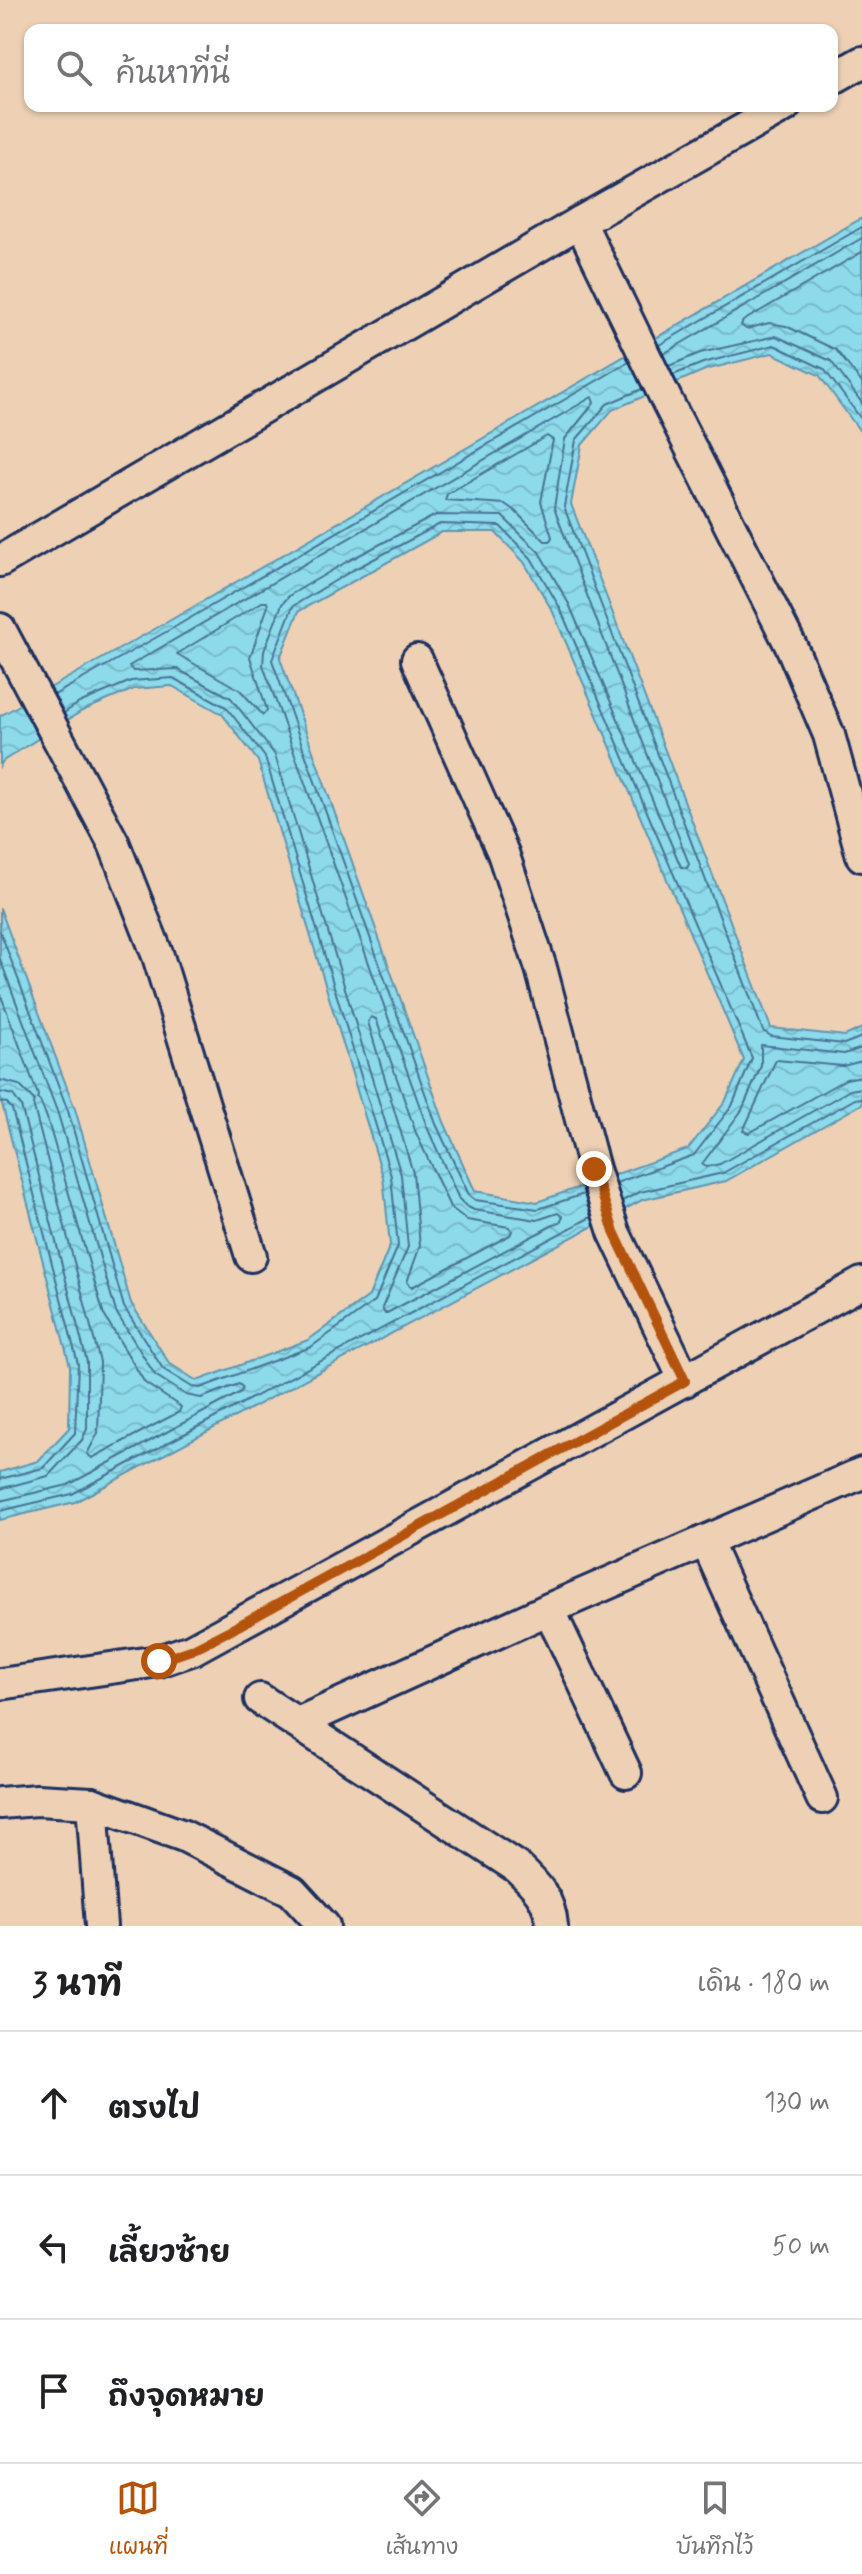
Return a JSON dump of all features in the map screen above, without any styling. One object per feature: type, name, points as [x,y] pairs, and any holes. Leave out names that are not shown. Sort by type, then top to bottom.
[{"type":"street","points":[[838,76],[862,62]]},
{"type":"street","points":[[0,561],[774,112]]},
{"type":"street","points":[[580,222],[792,648],[829,735],[862,856]]},
{"type":"street","points":[[0,629],[114,844],[158,956],[251,1256]]},
{"type":"street","points":[[417,660],[503,853],[541,968],[594,1169],[614,1232],[685,1381]]},
{"type":"street","points":[[0,1684],[159,1661],[191,1650],[862,1283]]},
{"type":"street","points":[[298,1723],[549,1609],[862,1473]]},
{"type":"street","points":[[706,1541],[822,1798]]},
{"type":"street","points":[[549,1609],[626,1773]]},
{"type":"street","points":[[260,1699],[518,1868],[541,1890],[551,1912],[552,1926]]},
{"type":"street","points":[[0,1803],[37,1800],[92,1803],[184,1836],[292,1891],[324,1926]]},
{"type":"street","points":[[92,1803],[101,1926]]},
{"type":"water","points":[[862,218],[862,434],[819,375],[772,353],[705,370],[612,410],[582,445],[571,504],[771,1028],[845,1036],[862,1028],[862,1104],[726,1181],[642,1200],[75,1502],[0,1520],[0,1472],[38,1461],[69,1428],[70,1366],[0,1096],[0,908],[75,1109],[131,1303],[169,1363],[197,1381],[308,1340],[369,1296],[390,1245],[383,1177],[258,761],[222,714],[172,686],[134,689],[82,711],[3,761],[0,766],[0,716]],"holes":[[[442,532],[495,532],[524,562],[553,612],[744,1060],[725,1102],[688,1149],[537,1202],[475,1191],[444,1122],[280,658],[299,611]]]},
{"type":"route","points":[[159,1661],[191,1650],[238,1626],[685,1381],[614,1232],[594,1169]]}]
